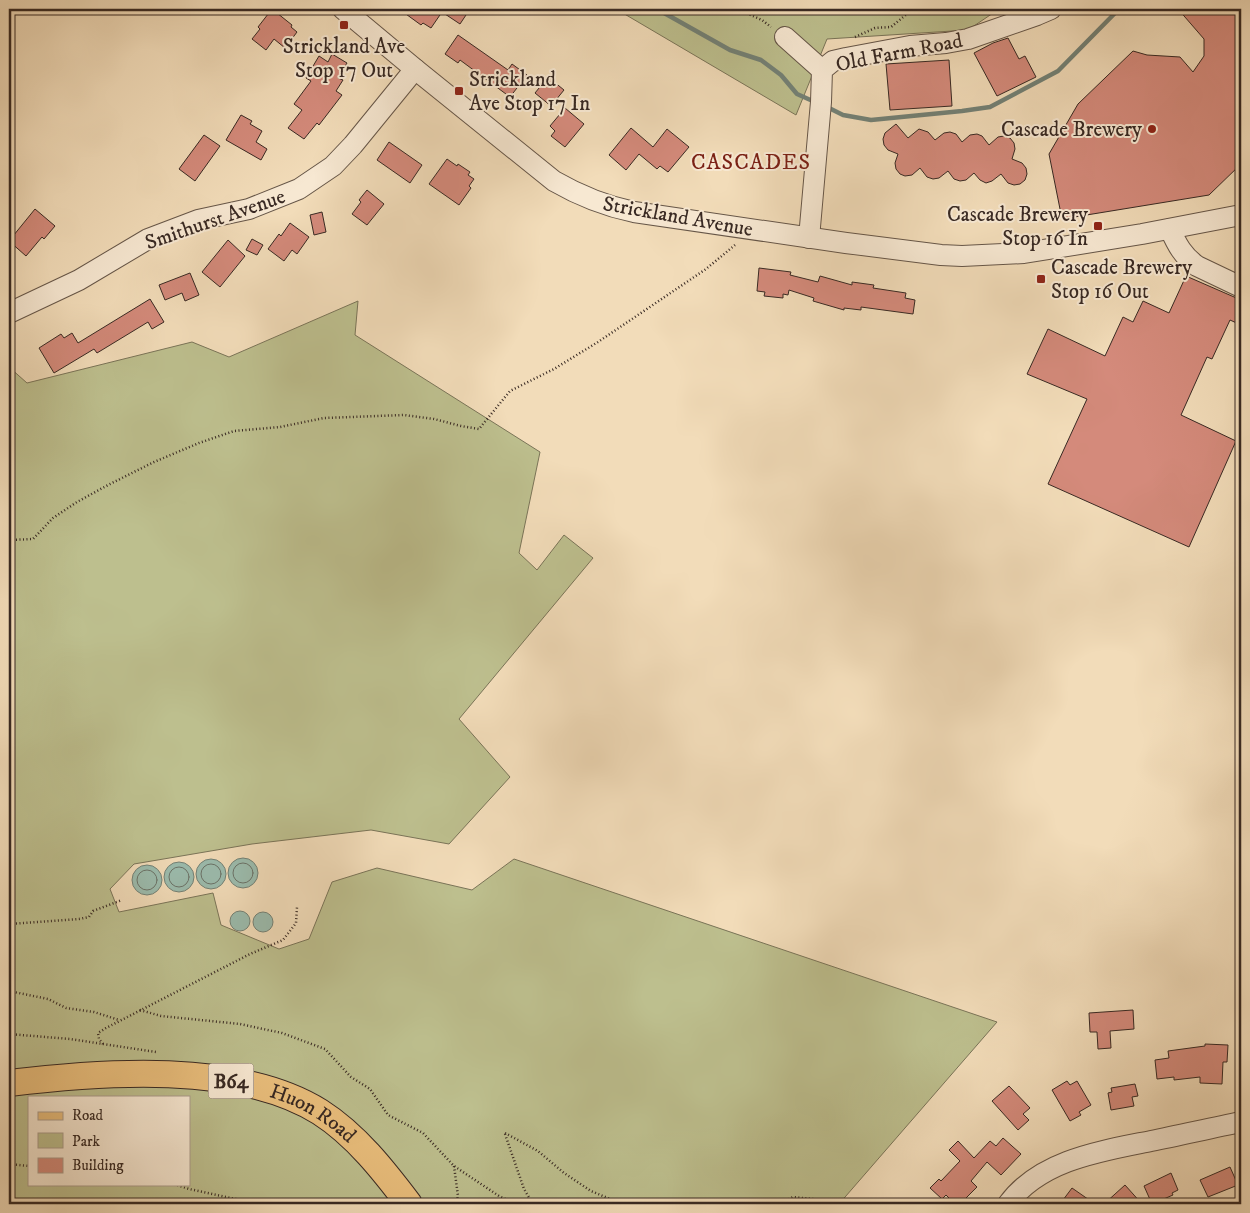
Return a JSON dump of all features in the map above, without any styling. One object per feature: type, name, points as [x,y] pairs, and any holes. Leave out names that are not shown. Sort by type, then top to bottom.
[{"type":"main road","name":"Huon Road","points":[[9,1083],[79,1076],[135,1074],[219,1079],[261,1087],[304,1103],[337,1125],[370,1156],[409,1204]]},
{"type":"street","name":"Strickland Avenue","points":[[343,9],[528,162],[554,181],[579,195],[610,207],[809,238],[941,255],[984,256],[1024,252],[1170,229],[1241,215]]},
{"type":"street","name":"Old Farm Road","points":[[809,238],[821,110],[822,70],[833,61],[846,58],[910,46],[968,39],[1051,9]]},
{"type":"street","points":[[785,37],[822,70]]},
{"type":"street","name":"Smithurst Avenue","points":[[9,313],[79,280],[154,236],[198,220],[249,209],[299,189],[333,166],[353,146],[415,69]]},
{"type":"street","points":[[1170,229],[1177,245],[1191,262],[1241,287]]},
{"type":"street","points":[[1008,1204],[1014,1196],[1033,1180],[1061,1164],[1086,1155],[1241,1122]]},
{"type":"path","points":[[737,9],[762,20],[785,37]]},
{"type":"path","points":[[846,58],[853,38],[874,28],[891,27],[913,9]]},
{"type":"path","points":[[9,540],[33,539],[53,518],[93,493],[154,462],[198,443],[234,432],[280,427],[324,418],[404,415],[434,419],[479,429],[510,392],[554,369],[634,318],[706,269],[741,240]]},
{"type":"path","points":[[9,924],[79,919],[89,916],[93,911],[122,900]]},
{"type":"path","points":[[9,1034],[103,1044],[99,1039],[98,1033],[250,954],[283,940],[296,923],[297,908]]},
{"type":"path","points":[[9,991],[48,999],[66,1008],[94,1012],[120,1021]]},
{"type":"path","points":[[140,1010],[161,1016],[248,1026],[282,1033],[325,1049],[351,1077],[370,1089],[388,1115],[423,1133],[454,1166],[499,1196],[516,1204]]},
{"type":"path","points":[[533,1204],[524,1190],[504,1133],[538,1151],[564,1173],[591,1191],[622,1204]]},
{"type":"path","points":[[9,1164],[28,1166]]},
{"type":"path","points":[[454,1166],[458,1196],[456,1204]]},
{"type":"path","points":[[180,1186],[246,1200],[251,1204]]},
{"type":"path","points":[[779,1204],[793,1197],[853,1203]]},
{"type":"green space","points":[[616,9],[999,9],[968,30],[827,39],[796,115]]},
{"type":"green space","points":[[358,301],[355,335],[540,452],[519,553],[537,570],[564,535],[593,558],[459,719],[510,777],[449,844],[371,830],[252,844],[134,864],[110,889],[119,912],[213,893],[221,925],[279,949],[309,939],[332,882],[377,868],[472,890],[514,859],[997,1022],[839,1204],[9,1204],[9,367],[27,383],[192,342],[229,357]]},
{"type":"water","points":[[243,858],[249,859],[257,867],[257,879],[249,887],[243,888],[237,887],[229,879],[228,873],[229,867],[237,859]]},
{"type":"water","points":[[211,859],[217,860],[225,868],[225,880],[217,888],[211,889],[205,888],[197,880],[196,874],[197,868],[205,860]]},
{"type":"water","points":[[179,862],[185,863],[193,871],[193,883],[185,891],[179,892],[173,891],[165,883],[164,877],[165,871],[173,863]]},
{"type":"water","points":[[147,865],[153,866],[161,874],[161,886],[153,894],[147,895],[141,894],[133,886],[132,880],[133,874],[141,866]]},
{"type":"water","points":[[240,911],[247,914],[250,921],[247,928],[240,931],[233,928],[230,921],[233,914]]},
{"type":"water","points":[[263,912],[270,915],[273,922],[270,929],[263,932],[256,929],[253,922],[256,915]]},
{"type":"building","points":[[272,9],[292,25],[291,27],[297,32],[285,48],[274,39],[266,50],[252,39],[260,29],[258,27]]},
{"type":"building","points":[[399,9],[470,9],[460,24],[442,12],[431,28],[423,23],[421,25]]},
{"type":"building","name":"Cascade Brewery","points":[[1178,9],[1241,9],[1241,164],[1209,195],[1062,219],[1049,154],[1078,104],[1133,51],[1147,55],[1180,57],[1193,72],[1204,56],[1204,39]]},
{"type":"building","points":[[458,35],[508,70],[512,64],[527,75],[510,97],[460,60],[458,63],[445,54]]},
{"type":"building","points":[[1008,38],[1019,59],[1025,56],[1036,77],[997,96],[974,53]]},
{"type":"building","points":[[332,54],[347,63],[338,78],[343,80],[336,91],[342,95],[319,125],[317,123],[304,139],[288,128],[302,110],[294,104],[311,81],[306,78],[319,56],[328,62]]},
{"type":"building","points":[[949,60],[952,106],[890,110],[886,64]]},
{"type":"building","points":[[548,77],[564,90],[551,106],[535,93]]},
{"type":"building","points":[[565,108],[584,124],[565,147],[551,136],[555,131],[550,126]]},
{"type":"building","points":[[241,115],[252,121],[250,124],[262,131],[256,142],[267,149],[261,160],[226,140]]},
{"type":"building","points":[[896,124],[908,138],[919,129],[928,132],[935,140],[944,133],[950,132],[956,134],[962,142],[970,135],[977,134],[982,136],[989,145],[998,137],[1010,138],[1014,143],[1015,149],[1012,159],[1022,163],[1026,168],[1025,180],[1020,184],[1014,185],[1008,183],[1001,174],[986,183],[980,180],[974,173],[966,180],[960,181],[954,179],[948,171],[939,178],[933,179],[927,177],[920,168],[912,175],[905,176],[900,174],[896,169],[895,163],[898,154],[888,150],[884,145],[883,139],[885,133]]},
{"type":"building","points":[[631,128],[653,147],[667,129],[689,147],[668,172],[660,166],[657,169],[639,154],[626,170],[609,155]]},
{"type":"building","points":[[204,135],[220,146],[195,181],[179,169]]},
{"type":"building","points":[[389,142],[422,165],[410,183],[377,160]]},
{"type":"building","points":[[447,159],[470,172],[468,175],[474,179],[469,186],[471,188],[459,205],[429,184]]},
{"type":"building","points":[[367,190],[384,204],[367,225],[352,214]]},
{"type":"building","points":[[35,209],[55,226],[44,239],[42,237],[26,256],[9,241]]},
{"type":"building","points":[[322,212],[326,232],[314,235],[310,215]]},
{"type":"building","points":[[290,223],[309,237],[297,254],[292,250],[284,261],[268,249],[279,234],[281,236]]},
{"type":"building","points":[[252,239],[263,245],[257,255],[246,250]]},
{"type":"building","points":[[228,240],[245,256],[220,287],[202,272]]},
{"type":"building","points":[[759,268],[791,272],[790,275],[818,282],[820,276],[852,285],[852,282],[874,285],[873,288],[906,293],[905,298],[915,300],[913,314],[861,307],[861,310],[844,308],[844,310],[813,301],[814,298],[789,290],[788,295],[783,294],[783,298],[764,296],[765,292],[757,291]]},
{"type":"building","points":[[190,273],[199,295],[185,301],[182,293],[165,300],[159,285]]},
{"type":"building","points":[[1186,276],[1241,300],[1241,325],[1230,320],[1212,359],[1207,357],[1181,415],[1236,441],[1189,547],[1048,484],[1087,399],[1027,374],[1048,329],[1105,356],[1123,317],[1133,322],[1143,301],[1169,313]]},
{"type":"building","points":[[150,299],[164,322],[152,329],[148,322],[97,353],[94,349],[54,373],[39,348],[61,334],[64,338],[72,333],[78,343]]},
{"type":"building","points":[[1133,1010],[1134,1029],[1110,1031],[1111,1048],[1098,1049],[1097,1032],[1090,1032],[1089,1013]]},
{"type":"building","points":[[1205,1044],[1228,1045],[1227,1062],[1223,1062],[1222,1084],[1200,1083],[1200,1077],[1174,1080],[1174,1077],[1157,1079],[1155,1060],[1169,1058],[1168,1051],[1205,1046]]},
{"type":"building","points":[[1067,1081],[1070,1085],[1077,1081],[1091,1105],[1079,1112],[1081,1115],[1070,1121],[1052,1090]]},
{"type":"building","points":[[1135,1084],[1138,1096],[1132,1097],[1134,1106],[1111,1110],[1108,1093],[1112,1092],[1111,1088]]},
{"type":"building","points":[[1009,1086],[1030,1108],[1023,1114],[1029,1120],[1018,1130],[992,1101]]},
{"type":"building","points":[[1003,1138],[1021,1154],[1001,1175],[987,1162],[971,1181],[977,1187],[960,1204],[955,1204],[946,1195],[942,1199],[930,1188],[939,1179],[941,1181],[960,1161],[949,1150],[958,1141],[974,1158],[990,1141],[996,1146]]},
{"type":"building","points":[[1230,1167],[1238,1185],[1208,1197],[1200,1180]]},
{"type":"building","points":[[1171,1173],[1178,1190],[1172,1193],[1173,1195],[1152,1204],[1144,1186]]},
{"type":"building","points":[[1125,1185],[1142,1204],[1104,1204]]},
{"type":"building","points":[[1072,1188],[1095,1204],[1060,1204]]},
{"type":"waterway","points":[[657,9],[730,50],[761,60],[781,75],[797,94],[815,102]]},
{"type":"waterway","points":[[827,107],[843,115],[871,120],[990,107],[1058,71],[1119,9]]},
{"type":"place","name":"Strickland Ave Stop 17 Out","points":[[344,25]]},
{"type":"place","name":"Strickland Ave Stop 17 In","points":[[459,91]]},
{"type":"place","name":"Cascade Brewery","points":[[1152,129]]},
{"type":"place","name":"Cascade Brewery Stop 16 In","points":[[1098,226]]},
{"type":"place","name":"Cascade Brewery Stop 16 Out","points":[[1041,279]]},
{"type":"district","name":"CASCADES","points":[[751,161]]}]
